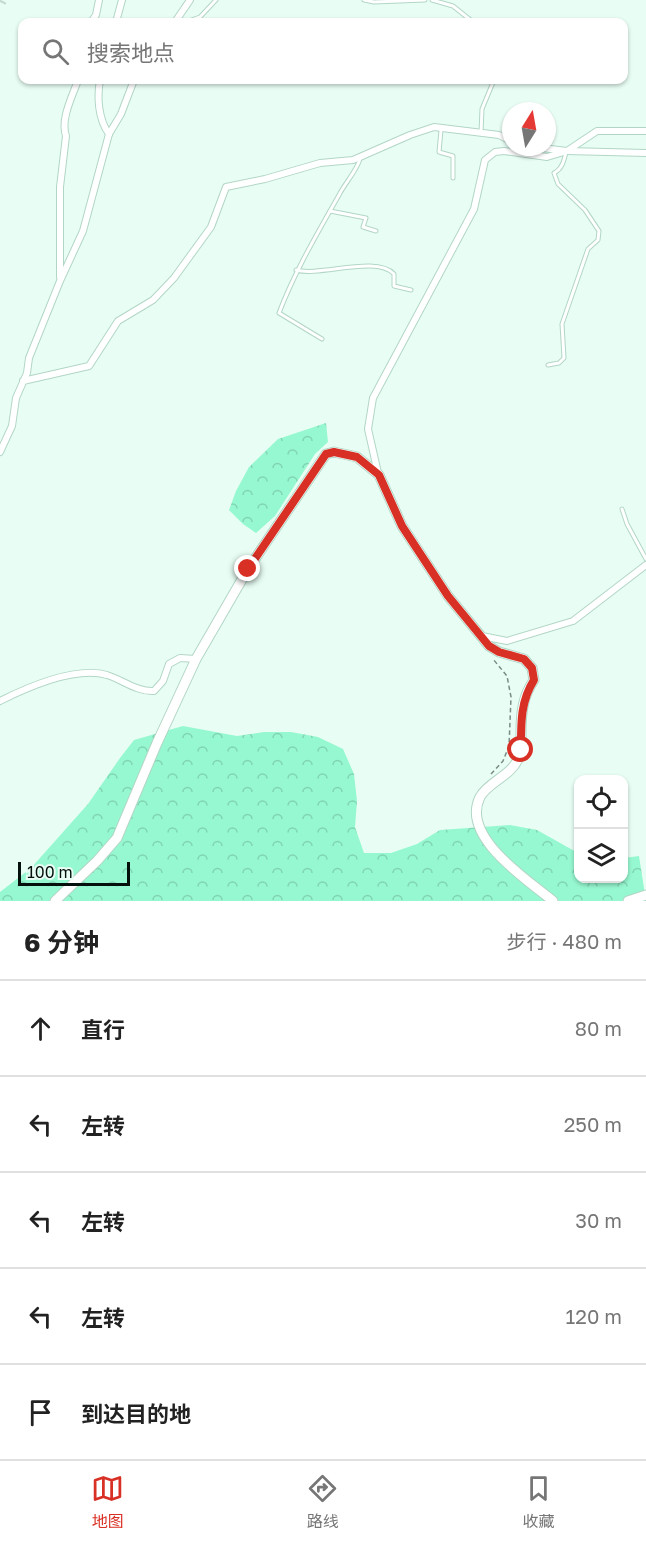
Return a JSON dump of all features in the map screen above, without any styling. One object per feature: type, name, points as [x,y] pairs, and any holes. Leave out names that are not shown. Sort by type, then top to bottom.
[{"type":"street","points":[[94,18],[99,0]]},
{"type":"street","points":[[117,18],[122,0]]},
{"type":"street","points":[[178,18],[190,0]]},
{"type":"street","points":[[60,281],[60,187],[66,136],[64,131],[66,113],[77,84]]},
{"type":"street","points":[[99,84],[98,94],[104,127],[109,134]]},
{"type":"street","points":[[0,452],[12,426],[16,398],[27,373],[29,358],[83,231],[109,134],[121,114],[132,84]]},
{"type":"street","points":[[23,381],[89,366],[118,321],[153,300],[174,278],[211,227],[226,188],[320,163],[353,160],[434,127],[502,136]]},
{"type":"street","points":[[553,901],[495,852],[478,826],[475,811],[481,795],[511,770],[518,761],[521,750],[522,708],[527,690],[534,680],[532,668],[524,659],[499,652],[489,646],[448,596],[402,526],[379,475],[368,429],[373,398],[474,209],[485,160],[495,153],[504,151],[547,157],[567,151],[597,130],[646,131]]},
{"type":"street","points":[[556,150],[646,153]]},
{"type":"street","points":[[55,901],[97,861],[117,838],[196,659],[248,569],[326,454],[334,452],[357,457],[379,475]]},
{"type":"street","points":[[481,636],[507,641],[573,621],[646,565]]},
{"type":"street","points":[[0,700],[34,685],[83,673],[104,674],[146,692],[154,691],[163,681],[169,664],[180,658],[196,659]]},
{"type":"street","points":[[628,901],[646,895]]},
{"type":"lane","points":[[197,18],[216,0]]},
{"type":"lane","points":[[364,0],[374,2],[425,0]]},
{"type":"lane","points":[[432,0],[453,6],[468,18]]},
{"type":"lane","points":[[481,132],[482,109],[492,84]]},
{"type":"lane","points":[[441,128],[439,152],[453,156],[453,178]]},
{"type":"lane","points":[[548,365],[559,363],[564,358],[562,324],[588,249],[598,240],[599,231],[585,210],[558,184],[554,173],[564,162],[567,151]]},
{"type":"lane","points":[[322,339],[279,313],[297,270],[358,166],[360,157]]},
{"type":"lane","points":[[330,211],[366,218],[363,226],[376,231]]},
{"type":"lane","points":[[297,270],[307,273],[338,267],[384,268],[394,274],[394,286],[411,290]]},
{"type":"lane","points":[[622,509],[627,524],[646,559]]},
{"type":"green space","points":[[326,423],[328,442],[315,454],[275,516],[256,533],[243,524],[229,510],[249,467],[278,439]]},
{"type":"green space","points":[[183,726],[237,736],[264,732],[291,732],[318,737],[343,749],[354,774],[357,801],[355,827],[364,853],[391,853],[417,844],[440,830],[510,825],[537,830],[574,851],[574,883],[628,883],[628,857],[639,856],[646,901],[0,901],[0,892],[31,868],[88,804],[134,740]]},
{"type":"route","points":[[248,569],[326,454],[334,452],[357,457],[379,475],[402,526],[448,596],[489,646],[499,652],[524,659],[532,668],[534,680],[527,690],[521,715],[521,750]]}]
